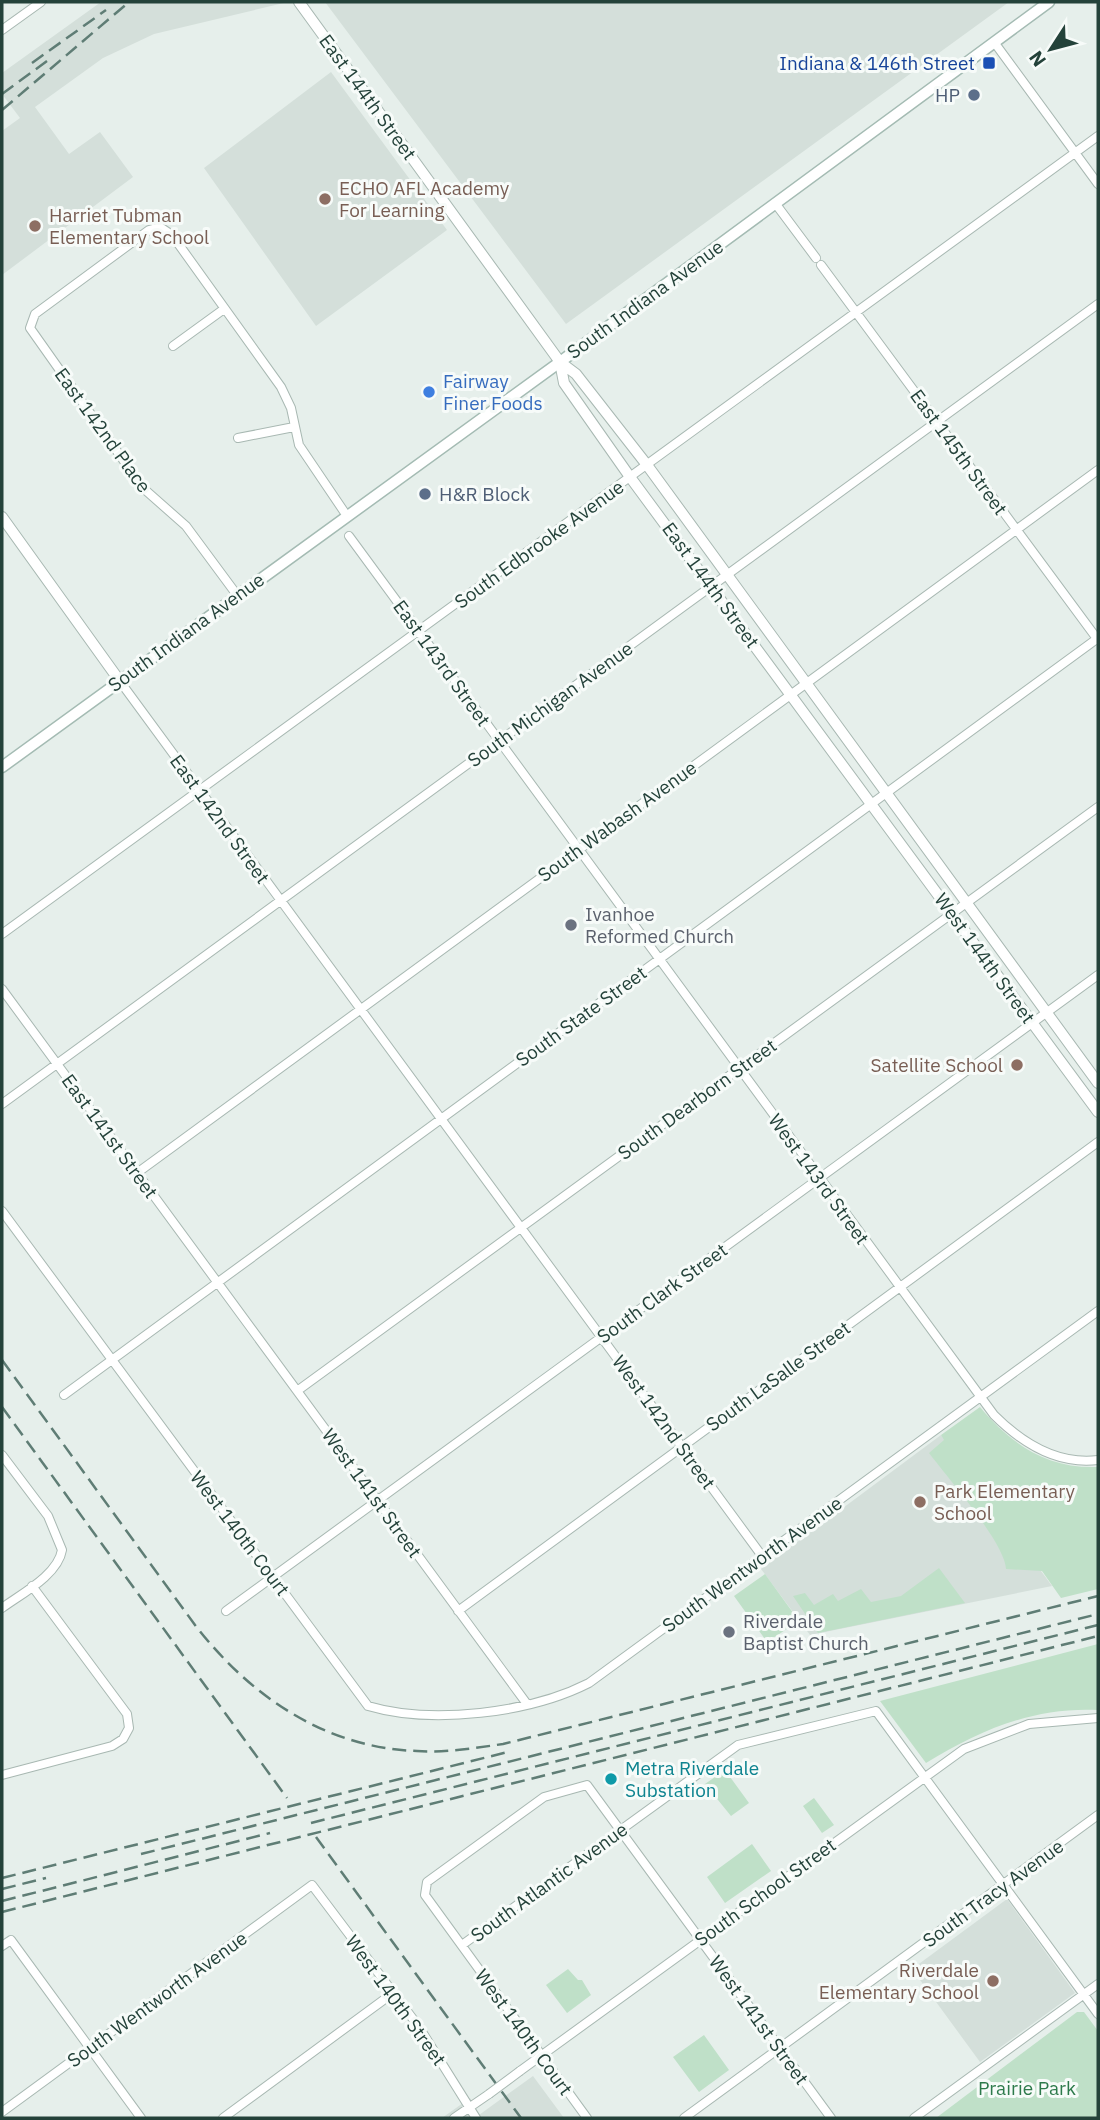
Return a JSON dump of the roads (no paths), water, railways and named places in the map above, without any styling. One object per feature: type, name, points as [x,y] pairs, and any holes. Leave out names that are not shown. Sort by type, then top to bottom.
[{"type":"main road","name":"South Indiana Avenue","points":[[2,766],[560,362],[1049,2]]},
{"type":"street","points":[[2,30],[41,2]]},
{"type":"street","name":"East 144th Street","points":[[299,2],[560,362],[576,374],[647,465],[886,793]]},
{"type":"street","points":[[994,42],[1098,184]]},
{"type":"street","name":"South Edbrooke Avenue","points":[[2,934],[1098,136]]},
{"type":"street","name":"East 145th Street","points":[[775,203],[1098,639]]},
{"type":"street","name":"East 142nd Place","points":[[224,309],[172,235],[160,227],[149,230],[35,314],[30,323],[33,334],[143,488],[186,526],[237,595]]},
{"type":"street","name":"South Michigan Avenue","points":[[2,1104],[1098,304]]},
{"type":"street","points":[[173,346],[224,309],[281,387],[291,408],[294,427],[306,458],[347,516]]},
{"type":"street","name":"East 144th Street","points":[[560,362],[564,383],[872,804]]},
{"type":"street","points":[[238,438],[294,427]]},
{"type":"street","name":"South Wabash Avenue","points":[[136,1173],[1098,470]]},
{"type":"street","name":"East 142nd Street","points":[[2,517],[441,1119]]},
{"type":"street","name":"East 143rd Street","points":[[349,536],[659,960]]},
{"type":"street","name":"South State Street","points":[[64,1395],[1098,639]]},
{"type":"street","name":"West 144th Street","points":[[886,793],[1098,1083]]},
{"type":"street","name":"West 144th Street","points":[[872,804],[1098,1112]]},
{"type":"street","name":"South Dearborn Street","points":[[297,1391],[1098,807]]},
{"type":"street","name":"West 143rd Street","points":[[659,960],[980,1398]]},
{"type":"street","name":"South Clark Street","points":[[226,1611],[1098,975]]},
{"type":"street","name":"East 141st Street","points":[[2,989],[217,1283]]},
{"type":"street","name":"West 142nd Street","points":[[441,1119],[762,1556]]},
{"type":"street","name":"South LaSalle Street","points":[[458,1611],[1098,1142]]},
{"type":"street","name":"West 140th Court","points":[[2,1211],[368,1706]]},
{"type":"street","name":"West 141st Street","points":[[217,1283],[527,1704]]},
{"type":"street","name":"South Wentworth Avenue","points":[[368,1706],[402,1713],[447,1714],[502,1710],[589,1683],[1098,1311]]},
{"type":"street","points":[[980,1398],[1003,1424],[1027,1443],[1065,1459],[1098,1460]]},
{"type":"street","points":[[2,1455],[48,1516],[62,1550],[58,1562],[2,1608]]},
{"type":"street","points":[[2,1775],[112,1745],[127,1733],[130,1723],[127,1714],[32,1586]]},
{"type":"street","name":"South Atlantic Avenue","points":[[461,1945],[738,1745],[876,1711],[924,1776]]},
{"type":"street","name":"South School Street","points":[[454,2118],[964,1749],[1009,1729],[1047,1720],[1098,1718]]},
{"type":"street","points":[[924,1776],[1098,2014]]},
{"type":"street","name":"West 141st Street","points":[[427,1882],[544,1797],[587,1786],[831,2118]]},
{"type":"street","name":"South Tracy Avenue","points":[[684,2118],[1098,1815]]},
{"type":"street","name":"West 140th Court","points":[[427,1882],[425,1895],[587,2118]]},
{"type":"street","name":"South Wentworth Avenue","points":[[2,2112],[312,1885]]},
{"type":"street","name":"West 140th Street","points":[[312,1885],[419,2027],[476,2118]]},
{"type":"street","points":[[2,1946],[11,1940],[142,2118]]},
{"type":"street","points":[[914,2118],[1098,1984]]},
{"type":"street","points":[[223,2118],[394,1993]]},
{"type":"railway","points":[[2,110],[129,2]]},
{"type":"railway","points":[[32,63],[106,10]]},
{"type":"railway","points":[[2,94],[47,61]]},
{"type":"railway","points":[[2,1360],[195,1625],[217,1651],[240,1674],[292,1714],[321,1729],[383,1748],[439,1751],[503,1744],[1098,1596]]},
{"type":"railway","points":[[2,1407],[287,1798]]},
{"type":"railway","points":[[141,1854],[1098,1614]]},
{"type":"railway","points":[[311,1823],[1098,1625]]},
{"type":"railway","points":[[2,1912],[1098,1636]]},
{"type":"railway","points":[[2,1878],[508,1752]]},
{"type":"railway","points":[[2,1901],[270,1833]]},
{"type":"railway","points":[[316,1837],[521,2118]]},
{"type":"railway","points":[[2,1889],[46,1878]]},
{"type":"place","name":"Indiana & 146th Street","points":[[989,63]]},
{"type":"place","name":"HP","points":[[974,95]]},
{"type":"place","name":"ECHO AFL Academy For Learning","points":[[325,199]]},
{"type":"place","name":"Harriet Tubman Elementary School","points":[[35,226]]},
{"type":"place","name":"Fairway Finer Foods","points":[[429,392]]},
{"type":"place","name":"H&R Block","points":[[425,494]]},
{"type":"place","name":"Ivanhoe Reformed Church","points":[[571,925]]},
{"type":"place","name":"Satellite School","points":[[1017,1065]]},
{"type":"place","name":"Park Elementary School","points":[[920,1502]]},
{"type":"place","name":"Riverdale Baptist Church","points":[[729,1632]]},
{"type":"place","name":"Metra Riverdale Substation","points":[[611,1779]]},
{"type":"place","name":"Riverdale Elementary School","points":[[993,1981]]},
{"type":"park label","name":"Prairie Park","points":[[1027,2088]]}]
